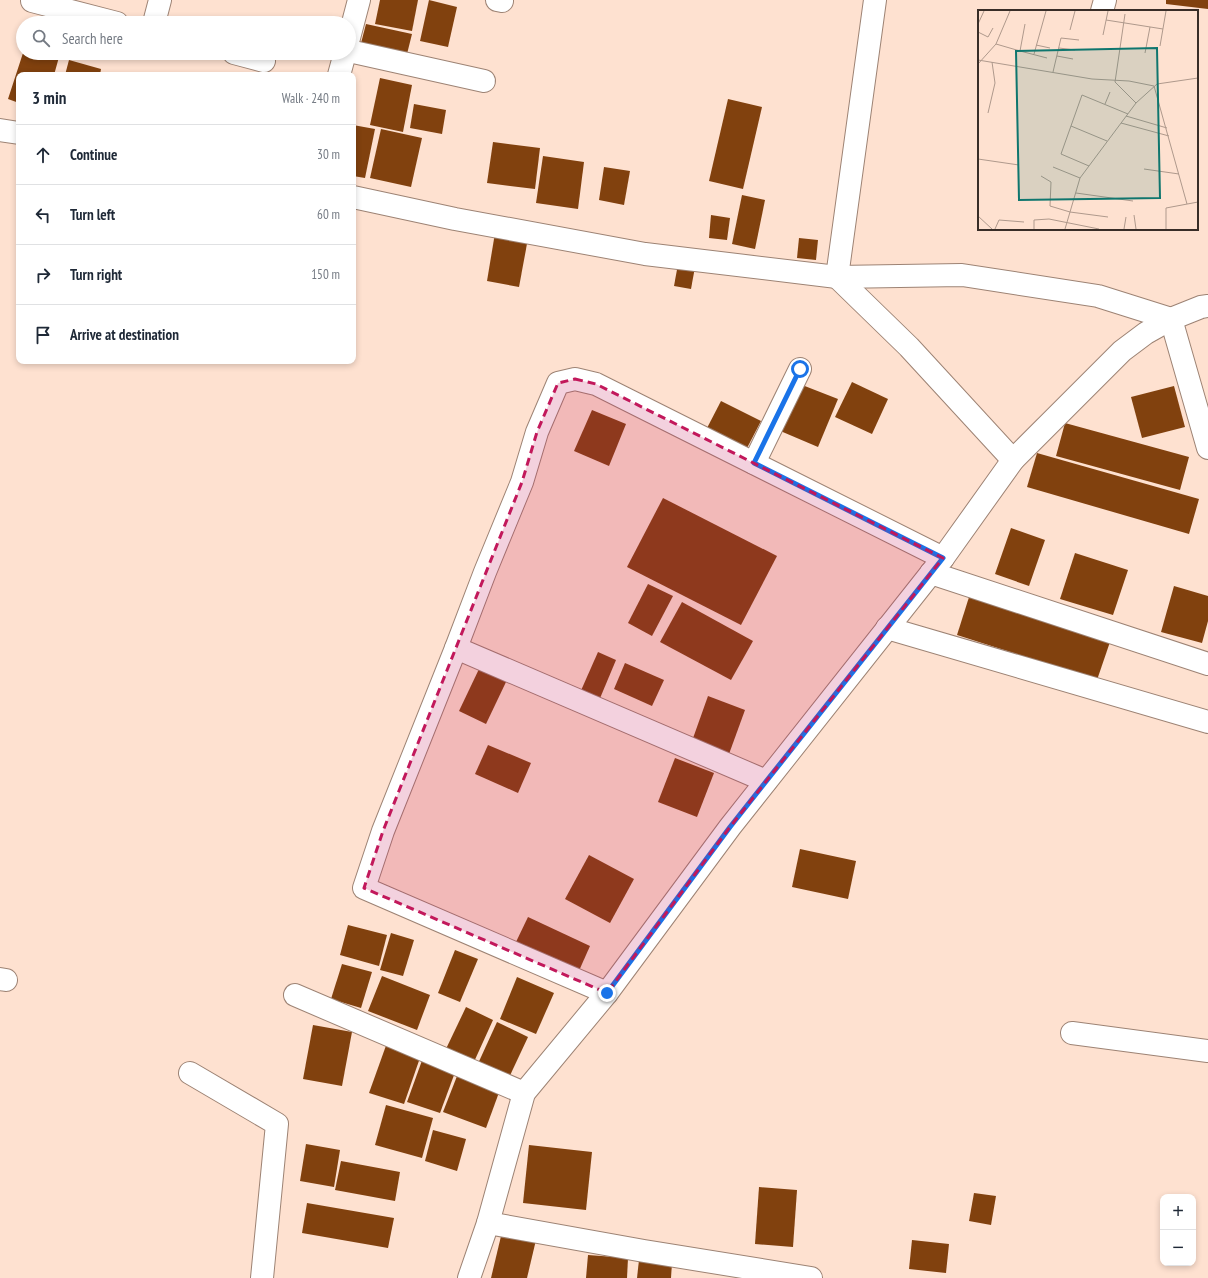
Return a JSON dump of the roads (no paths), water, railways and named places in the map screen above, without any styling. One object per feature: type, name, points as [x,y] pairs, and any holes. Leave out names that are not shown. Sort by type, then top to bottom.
[{"type":"street","points":[[31,0],[91,16]]},
{"type":"street","points":[[156,16],[160,0]]},
{"type":"street","points":[[355,16],[359,0]]},
{"type":"street","points":[[837,276],[875,0]]},
{"type":"street","points":[[1102,10],[1105,0]]},
{"type":"street","points":[[356,53],[484,81]]},
{"type":"street","points":[[340,72],[343,60]]},
{"type":"street","points":[[0,130],[16,133]]},
{"type":"street","points":[[356,198],[455,219],[645,254],[837,276],[962,275],[1098,296],[1171,319]]},
{"type":"street","points":[[837,276],[909,347],[1013,460]]},
{"type":"street","points":[[469,1278],[488,1222],[524,1093],[607,993],[730,827],[937,565],[1013,460],[1122,352],[1146,333],[1171,319],[1200,307],[1208,306]]},
{"type":"street","points":[[1171,319],[1208,448]]},
{"type":"street","points":[[754,463],[800,369]]},
{"type":"street","points":[[607,993],[364,888],[383,831],[522,482],[537,432],[558,383],[575,379],[596,384],[754,463],[937,565],[1208,664]]},
{"type":"street","points":[[888,628],[1208,722]]},
{"type":"street","points":[[456,648],[766,781]]},
{"type":"street","points":[[295,995],[524,1093]]},
{"type":"street","points":[[1072,1033],[1208,1051]]},
{"type":"street","points":[[190,1073],[278,1124],[262,1278]]},
{"type":"street","points":[[488,1222],[644,1251],[810,1278]]}]
